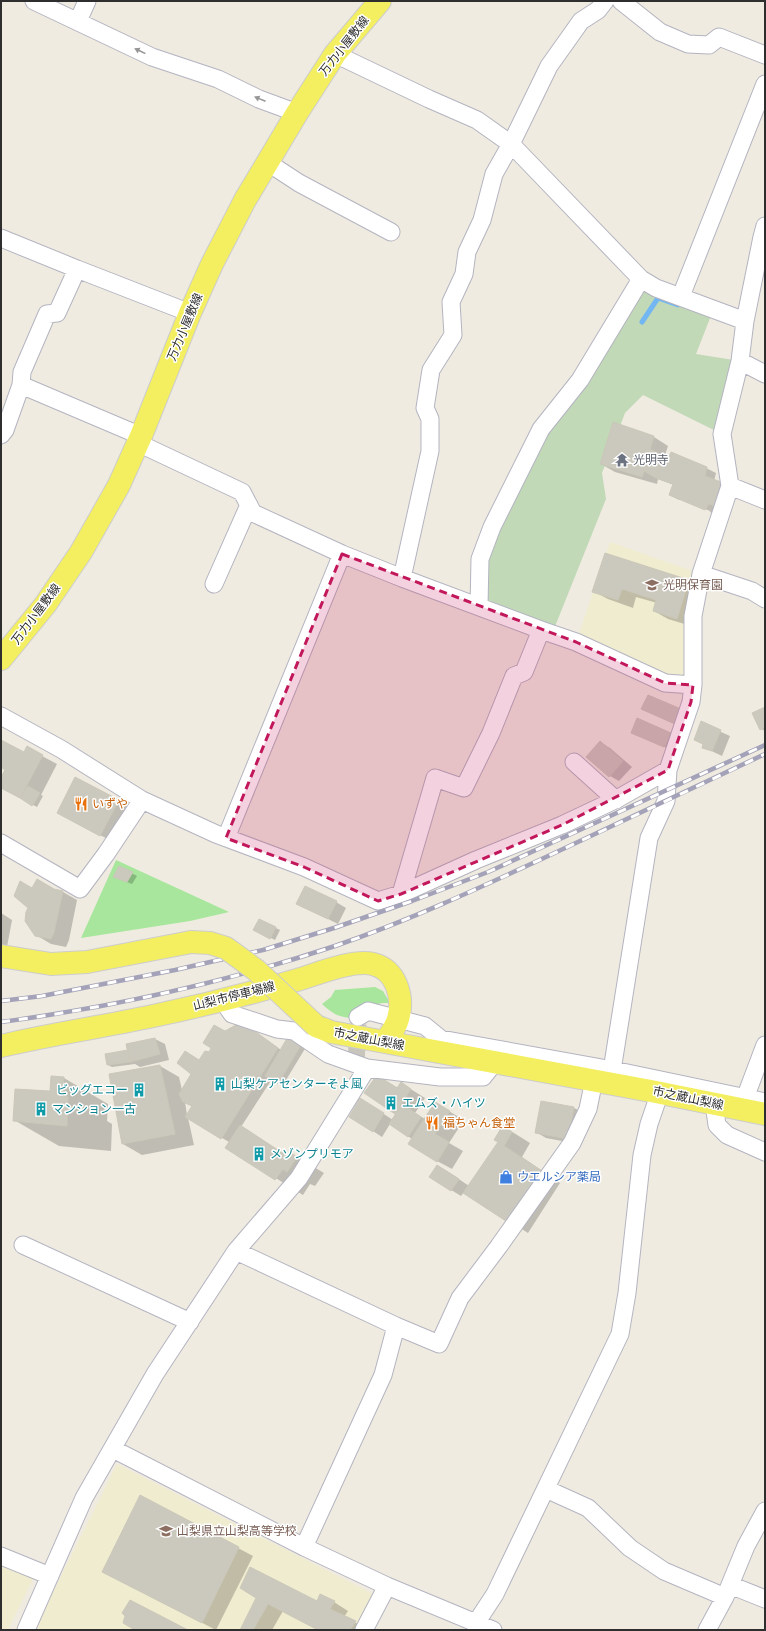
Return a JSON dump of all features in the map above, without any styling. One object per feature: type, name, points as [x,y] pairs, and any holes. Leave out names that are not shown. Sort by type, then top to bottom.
[{"type":"main road","name":"万力小屋敷線","points":[[1,659],[45,604],[81,552],[119,485],[140,439],[190,313],[212,264],[245,200],[297,113],[335,54],[380,1]]},
{"type":"main road","name":"市之蔵山梨線","points":[[1,956],[51,964],[87,962],[191,942],[210,943],[226,948],[256,970],[316,1026],[331,1032],[495,1062],[606,1078],[714,1104],[742,1103],[765,1114]]},
{"type":"main road","name":"山梨市停車場線","points":[[1,1046],[223,1001],[346,966],[373,964],[390,974],[396,982],[401,999],[395,1027],[385,1042]]},
{"type":"street","points":[[34,1],[152,57],[218,79],[259,99],[297,113]]},
{"type":"street","points":[[78,21],[87,1]]},
{"type":"street","points":[[402,578],[430,451],[430,419],[425,408],[431,370],[453,334],[451,302],[464,274],[467,252],[482,220],[494,174],[511,144],[550,66],[581,21],[598,10],[605,1]]},
{"type":"street","points":[[621,1],[660,32],[688,44],[709,45],[719,37],[765,55]]},
{"type":"street","points":[[335,54],[477,120],[511,144],[641,279],[656,288],[745,321]]},
{"type":"street","points":[[681,296],[765,84]]},
{"type":"street","points":[[267,162],[299,183],[391,232]]},
{"type":"street","points":[[236,1250],[396,1326],[439,1344],[460,1298],[572,1143],[588,1109],[606,1078],[649,838],[666,801],[668,770],[690,702],[693,685],[693,616],[701,574],[730,486],[722,434],[740,361],[745,321],[765,226]]},
{"type":"street","points":[[1,238],[190,313]]},
{"type":"street","points":[[1,435],[5,430],[21,385],[22,372],[47,314],[57,313],[77,269]]},
{"type":"street","points":[[479,606],[480,559],[492,527],[541,429],[580,380],[641,279]]},
{"type":"street","points":[[740,361],[765,374]]},
{"type":"street","points":[[21,385],[140,439],[242,492],[253,513],[342,554],[402,578],[576,642],[665,683],[693,685]]},
{"type":"street","points":[[730,486],[765,500]]},
{"type":"street","points":[[214,584],[249,505]]},
{"type":"street","points":[[226,838],[342,554]]},
{"type":"street","points":[[701,574],[752,591],[765,599]]},
{"type":"street","points":[[401,894],[435,778],[464,788],[491,733],[514,676],[524,672],[541,630]]},
{"type":"street","points":[[1,716],[61,749],[142,800],[226,838],[304,868],[378,901],[401,894],[476,860],[562,825],[616,800],[668,770]]},
{"type":"street","points":[[574,762],[616,800]]},
{"type":"street","points":[[1,844],[80,889],[106,854],[142,800]]},
{"type":"street","points":[[223,1001],[232,1014],[276,1029],[294,1031],[328,1054],[367,1068],[440,1077],[483,1078],[495,1062]]},
{"type":"street","points":[[358,1016],[368,1011],[398,1018],[425,1026],[441,1039],[606,1078],[742,1103],[765,1102]]},
{"type":"street","points":[[742,1103],[765,1045]]},
{"type":"street","points":[[26,1630],[84,1498],[156,1374],[236,1250],[300,1178],[367,1068]]},
{"type":"street","points":[[476,1623],[495,1594],[620,1334],[627,1293],[642,1155],[649,1124],[660,1092]]},
{"type":"street","points":[[714,1104],[716,1125],[727,1135],[765,1152]]},
{"type":"street","points":[[23,1245],[190,1322]]},
{"type":"street","points":[[304,1547],[383,1375],[396,1326]]},
{"type":"street","points":[[113,1449],[304,1547],[386,1586],[492,1630]]},
{"type":"street","points":[[546,1489],[588,1508],[630,1548],[664,1571],[727,1591],[765,1600]]},
{"type":"street","points":[[707,1630],[727,1591],[746,1546],[765,1511]]},
{"type":"street","points":[[1,1556],[50,1576]]},
{"type":"street","points":[[364,1630],[386,1586]]},
{"type":"highlighted area","points":[[342,554],[576,642],[665,683],[693,685],[691,702],[668,770],[562,825],[401,894],[378,901],[304,867],[226,838]]},
{"type":"shaded area","points":[[610,542],[701,574],[693,685],[576,642]]},
{"type":"shaded area","name":"山梨県立山梨高等学校","points":[[117,1464],[381,1598],[364,1630],[34,1630]]},
{"type":"shaded area","points":[[1,1563],[34,1577],[8,1630],[1,1630]]},
{"type":"green space","points":[[641,279],[714,308],[696,354],[740,361],[722,434],[643,395],[625,413],[602,473],[606,499],[552,634],[479,606],[492,527]]},
{"type":"green space","points":[[116,860],[229,912],[190,921],[81,938]]},
{"type":"green space","points":[[375,987],[383,991],[390,1003],[382,1003],[357,1009],[352,1018],[343,1017],[336,1014],[322,1004],[331,997],[335,990]]},
{"type":"building","points":[[613,422],[654,436],[650,449],[663,456],[656,478],[644,471],[642,477],[600,464]]},
{"type":"building","points":[[671,452],[707,467],[705,476],[721,482],[714,506],[709,504],[705,510],[669,495],[673,484],[656,478],[661,462],[666,464]]},
{"type":"building","points":[[605,553],[689,580],[677,619],[653,611],[656,600],[622,589],[618,600],[592,592]]},
{"type":"building","points":[[648,695],[681,709],[675,724],[641,709]]},
{"type":"building","points":[[765,707],[765,727],[760,730],[752,713]]},
{"type":"building","points":[[637,718],[671,733],[664,747],[631,733]]},
{"type":"building","points":[[701,721],[721,730],[712,751],[702,748],[703,744],[694,740]]},
{"type":"building","points":[[1,740],[24,752],[27,746],[43,755],[20,798],[1,788],[1,777],[5,770],[1,767]]},
{"type":"building","points":[[600,741],[623,761],[609,777],[586,757]]},
{"type":"building","points":[[75,777],[119,800],[100,836],[57,813]]},
{"type":"building","points":[[28,786],[40,793],[32,806],[20,798]]},
{"type":"building","points":[[119,866],[133,872],[127,882],[113,877]]},
{"type":"building","points":[[37,879],[54,889],[63,891],[54,932],[51,939],[35,936],[25,921],[28,908],[14,896],[20,881],[32,888]]},
{"type":"building","points":[[305,886],[337,901],[328,919],[296,904]]},
{"type":"building","points":[[259,919],[276,927],[270,939],[253,930]]},
{"type":"building","name":"山梨ケアセンターそよ風","points":[[214,1025],[225,1031],[236,1025],[246,1025],[278,1048],[221,1139],[185,1117],[192,1106],[183,1102],[179,1094],[191,1074],[177,1063],[185,1051],[199,1060],[205,1051],[209,1052],[211,1048],[203,1043]]},
{"type":"building","points":[[289,1035],[302,1043],[278,1084],[265,1076]]},
{"type":"building","points":[[155,1038],[160,1054],[130,1062],[126,1044]]},
{"type":"building","points":[[128,1050],[130,1062],[107,1065],[105,1054]]},
{"type":"building","name":"ビッグエコー","points":[[160,1065],[175,1134],[122,1144],[109,1074]]},
{"type":"building","name":"エムズ・ハイツ","points":[[377,1075],[397,1088],[401,1082],[411,1089],[395,1114],[364,1093]]},
{"type":"building","name":"マンション一古","points":[[51,1076],[64,1077],[63,1096],[68,1097],[67,1126],[13,1121],[15,1089],[50,1091]]},
{"type":"building","points":[[360,1098],[384,1113],[373,1132],[349,1117]]},
{"type":"building","points":[[541,1101],[574,1107],[568,1139],[535,1133]]},
{"type":"building","name":"福ちゃん食堂","points":[[435,1102],[450,1111],[435,1134],[449,1142],[437,1162],[408,1144]]},
{"type":"building","points":[[402,1104],[421,1117],[408,1137],[389,1124]]},
{"type":"building","name":"メゾンプリモア","points":[[240,1125],[287,1156],[290,1152],[297,1157],[287,1172],[283,1169],[275,1180],[225,1148]]},
{"type":"building","name":"ウエルシア薬局","points":[[503,1125],[512,1132],[504,1146],[542,1171],[509,1223],[463,1193],[498,1142],[494,1140]]},
{"type":"building","points":[[437,1165],[459,1179],[451,1191],[429,1177]]},
{"type":"building","points":[[140,1495],[239,1547],[202,1623],[102,1572]]},
{"type":"building","points":[[250,1567],[317,1601],[320,1594],[335,1601],[330,1609],[356,1621],[350,1630],[318,1630],[268,1604],[253,1630],[240,1630],[256,1598],[240,1588]]},
{"type":"building","points":[[130,1600],[188,1630],[135,1630],[123,1623],[125,1616],[122,1613]]},
{"type":"waterway","points":[[642,322],[658,298],[678,305]]},
{"type":"tunnel","points":[[356,1064],[358,1024]]},
{"type":"railway","points":[[1,1001],[42,996],[175,970],[263,950],[334,928],[412,901],[488,872],[765,745]]},
{"type":"railway","points":[[1,1022],[86,1009],[170,992],[253,971],[335,946],[389,926],[468,893],[765,754]]},
{"type":"place","name":"光明寺","points":[[622,460]]},
{"type":"place","name":"光明保育園","points":[[652,585]]},
{"type":"place","name":"いずや","points":[[81,804]]},
{"type":"place","name":"山梨ケアセンターそよ風","points":[[220,1084]]},
{"type":"place","name":"ビッグエコー","points":[[139,1090]]},
{"type":"place","name":"エムズ・ハイツ","points":[[391,1103]]},
{"type":"place","name":"マンション一古","points":[[41,1109]]},
{"type":"place","name":"福ちゃん食堂","points":[[432,1123]]},
{"type":"place","name":"メゾンプリモア","points":[[259,1154]]},
{"type":"place","name":"ウエルシア薬局","points":[[506,1177]]},
{"type":"place","name":"山梨県立山梨高等学校","points":[[166,1531]]}]
